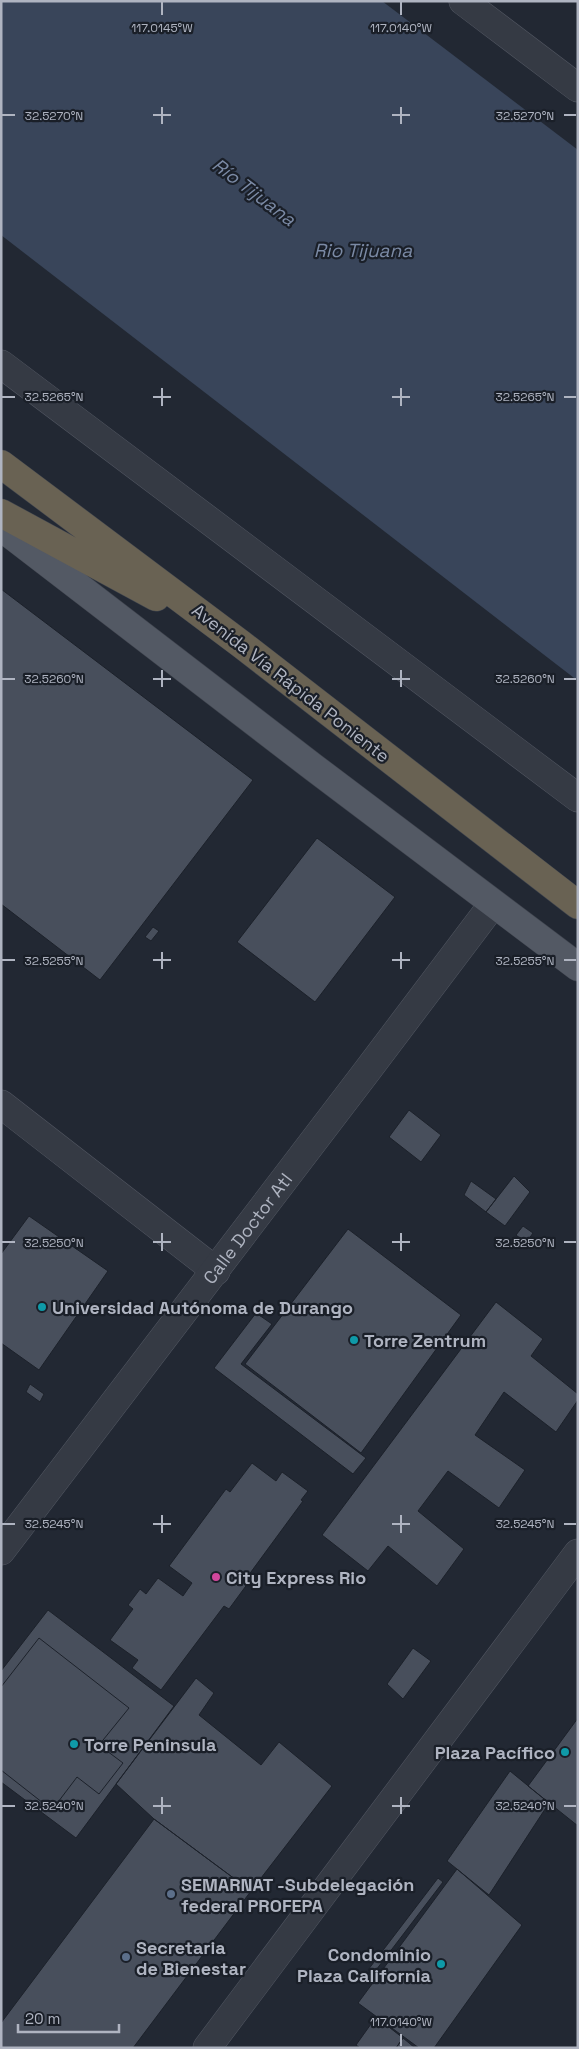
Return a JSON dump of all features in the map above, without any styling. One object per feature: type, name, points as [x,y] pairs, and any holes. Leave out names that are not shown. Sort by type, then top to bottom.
[{"type":"highway","name":"Avenida Vía Rápida Poniente","points":[[1,464],[241,644],[578,905]]},
{"type":"highway","points":[[1,513],[241,644]]},
{"type":"main road","points":[[1,527],[492,904],[578,967]]},
{"type":"street","points":[[463,1],[578,88]]},
{"type":"street","points":[[1,364],[578,798]]},
{"type":"street","name":"Calle Doctor Atl","points":[[1,1552],[216,1271],[492,904]]},
{"type":"street","points":[[1,1104],[216,1271]]},
{"type":"street","points":[[207,2048],[578,1553]]},
{"type":"water","name":"Rio Tijuana","points":[[1,1],[382,1],[578,150],[578,681],[1,235]]},
{"type":"building","points":[[1,589],[253,780],[100,980],[1,904]]},
{"type":"building","points":[[317,838],[395,897],[315,1002],[237,942]]},
{"type":"building","points":[[153,927],[159,931],[151,941],[145,937]]},
{"type":"building","points":[[409,1110],[441,1135],[421,1162],[389,1137]]},
{"type":"building","points":[[514,1176],[530,1192],[505,1226],[486,1212]]},
{"type":"building","points":[[471,1181],[496,1199],[486,1212],[464,1195]]},
{"type":"building","name":"Universidad Autónoma de Durango","points":[[29,1216],[108,1271],[39,1370],[1,1343],[1,1254]]},
{"type":"building","points":[[523,1226],[533,1233],[526,1243],[516,1235]]},
{"type":"building","name":"Torre Zentrum","points":[[348,1229],[461,1315],[361,1453],[245,1364]]},
{"type":"building","points":[[496,1302],[543,1339],[531,1356],[578,1394],[578,1400],[556,1432],[504,1392],[475,1435],[525,1470],[499,1508],[448,1471],[418,1511],[464,1549],[437,1586],[388,1546],[368,1571],[322,1535]]},
{"type":"building","points":[[256,1313],[272,1324],[241,1364],[366,1458],[353,1474],[214,1368]]},
{"type":"building","points":[[30,1384],[44,1394],[40,1402],[26,1392]]},
{"type":"building","name":"City Express Rio","points":[[252,1463],[276,1481],[282,1472],[308,1491],[301,1500],[303,1501],[248,1576],[251,1579],[229,1609],[224,1606],[161,1690],[132,1668],[138,1660],[110,1640],[133,1609],[128,1605],[140,1589],[146,1594],[158,1578],[183,1596],[192,1583],[169,1566],[226,1489],[230,1492]]},
{"type":"building","name":"Torre Peninsula","points":[[48,1610],[174,1706],[76,1838],[1,1782],[1,1671]]},
{"type":"building","name":"Torre Peninsula","points":[[39,1638],[129,1708],[99,1745],[123,1763],[99,1794],[77,1777],[52,1810],[1,1770],[1,1687]]},
{"type":"building","points":[[413,1648],[431,1661],[403,1699],[387,1684]]},
{"type":"building","points":[[196,1678],[214,1693],[199,1715],[261,1765],[279,1742],[332,1786],[251,1891],[154,1819],[116,1784]]},
{"type":"building","name":"Plaza Pacífico","points":[[578,1718],[578,1826],[528,1786]]},
{"type":"building","points":[[510,1771],[549,1803],[489,1895],[447,1861]]},
{"type":"building","name":"Secretaria de Bienestar","points":[[154,1819],[251,1891],[133,2048],[1,2048],[1,2023]]},
{"type":"building","name":"Condominio Plaza California","points":[[457,1869],[522,1925],[434,2048],[419,2048],[358,2003]]},
{"type":"building","points":[[438,1878],[443,1882],[373,1974],[368,1970]]},
{"type":"building","points":[[376,2017],[403,2038],[396,2048],[360,2048],[356,2045]]},
{"type":"building","points":[[403,2038],[415,2048],[396,2048]]},
{"type":"place","name":"Universidad Autónoma de Durango","points":[[42,1307]]},
{"type":"place","name":"Torre Zentrum","points":[[354,1340]]},
{"type":"place","name":"City Express Rio","points":[[216,1577]]},
{"type":"place","name":"Torre Peninsula","points":[[74,1744]]},
{"type":"place","name":"Plaza Pacífico","points":[[565,1752]]},
{"type":"place","name":"SEMARNAT -Subdelegación federal PROFEPA","points":[[171,1894]]},
{"type":"place","name":"Secretaria de Bienestar","points":[[126,1957]]},
{"type":"place","name":"Condominio Plaza California","points":[[441,1964]]},
{"type":"water label","name":"Río Tijuana","points":[[254,192]]}]
